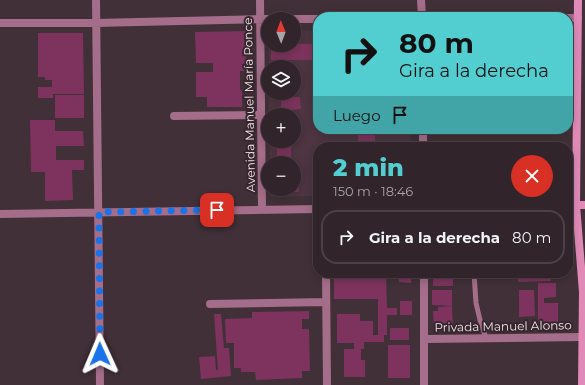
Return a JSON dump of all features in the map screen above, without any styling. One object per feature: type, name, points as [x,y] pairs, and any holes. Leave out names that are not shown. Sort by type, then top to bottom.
[{"type":"street","points":[[96,0],[100,385]]},
{"type":"street","name":"Avenida Manuel María Ponce","points":[[260,0],[264,12]]},
{"type":"street","points":[[422,0],[422,12]]},
{"type":"street","points":[[573,174],[578,0]]},
{"type":"street","points":[[573,18],[578,18]]},
{"type":"street","points":[[0,23],[96,23],[261,19]]},
{"type":"street","points":[[301,19],[313,19]]},
{"type":"street","name":"Avenida Manuel María Ponce","points":[[261,108],[264,52]]},
{"type":"street","points":[[174,116],[261,115]]},
{"type":"street","name":"Avenida Manuel María Ponce","points":[[261,148],[262,210]]},
{"type":"street","points":[[573,205],[585,205]]},
{"type":"street","points":[[0,214],[313,209]]},
{"type":"street","points":[[573,212],[584,292],[582,385]]},
{"type":"street","points":[[326,278],[327,385]]},
{"type":"street","points":[[424,278],[424,385]]},
{"type":"street","points":[[210,304],[326,302]]},
{"type":"street","name":"Privada Manuel Alonso","points":[[424,339],[582,337]]},
{"type":"lane","points":[[474,278],[476,303],[486,338]]},
{"type":"shaded area","points":[[313,30],[313,134],[410,134],[411,142],[313,142],[313,196],[270,197],[301,196],[301,156],[270,156],[269,148],[301,148],[301,108],[269,108],[269,100],[301,100],[301,60],[269,60],[268,52],[301,52],[301,31]]},
{"type":"building","points":[[246,31],[246,71],[240,71],[242,107],[207,107],[207,97],[196,97],[196,72],[213,72],[213,63],[196,63],[195,32]]},
{"type":"building","points":[[38,33],[83,33],[84,94],[53,94],[53,98],[38,98],[38,87],[52,87],[52,80],[45,80],[45,77],[38,77]]},
{"type":"building","points":[[301,44],[313,44],[313,60],[271,60],[271,52],[301,52]]},
{"type":"building","points":[[55,95],[84,95],[84,118],[55,118]]},
{"type":"building","points":[[281,100],[300,100],[301,108],[281,108]]},
{"type":"building","points":[[30,120],[55,120],[55,131],[83,131],[84,146],[56,146],[56,160],[84,160],[84,170],[72,170],[73,200],[45,201],[45,172],[31,172]]},
{"type":"building","points":[[358,134],[375,134],[375,142],[358,142]]},
{"type":"building","points":[[277,148],[291,148],[291,156],[277,156]]},
{"type":"building","points":[[334,278],[386,278],[387,308],[397,308],[397,315],[387,315],[387,335],[384,335],[384,342],[364,342],[364,349],[361,349],[361,360],[365,360],[365,377],[344,377],[344,349],[354,349],[354,343],[337,343],[337,314],[360,314],[360,321],[373,321],[373,335],[378,335],[378,299],[334,299]]},
{"type":"building","points":[[399,278],[412,278],[411,283],[399,282]]},
{"type":"building","points":[[433,278],[453,278],[453,286],[433,286]]},
{"type":"building","points":[[518,278],[551,278],[551,281],[518,282]]},
{"type":"building","points":[[538,283],[556,283],[556,297],[544,298],[544,303],[558,303],[558,327],[538,327]]},
{"type":"building","points":[[432,290],[452,290],[452,306],[432,305]]},
{"type":"building","points":[[519,290],[534,290],[535,316],[519,317]]},
{"type":"building","points":[[400,301],[412,301],[412,315],[400,315]]},
{"type":"building","points":[[452,306],[453,328],[434,329],[433,311],[438,311],[438,307]]},
{"type":"building","points":[[309,311],[309,319],[302,319],[302,329],[309,329],[310,371],[302,371],[302,378],[256,380],[255,372],[241,372],[241,368],[234,368],[234,343],[226,343],[225,319],[252,318],[252,312]]},
{"type":"building","points":[[214,314],[221,314],[224,348],[229,348],[231,376],[201,379],[199,357],[215,356],[216,370],[218,370]]},
{"type":"building","points":[[390,328],[409,328],[409,340],[390,340]]},
{"type":"building","points":[[388,345],[410,345],[410,378],[388,378]]},
{"type":"route","points":[[100,354],[99,212],[217,210]]}]
